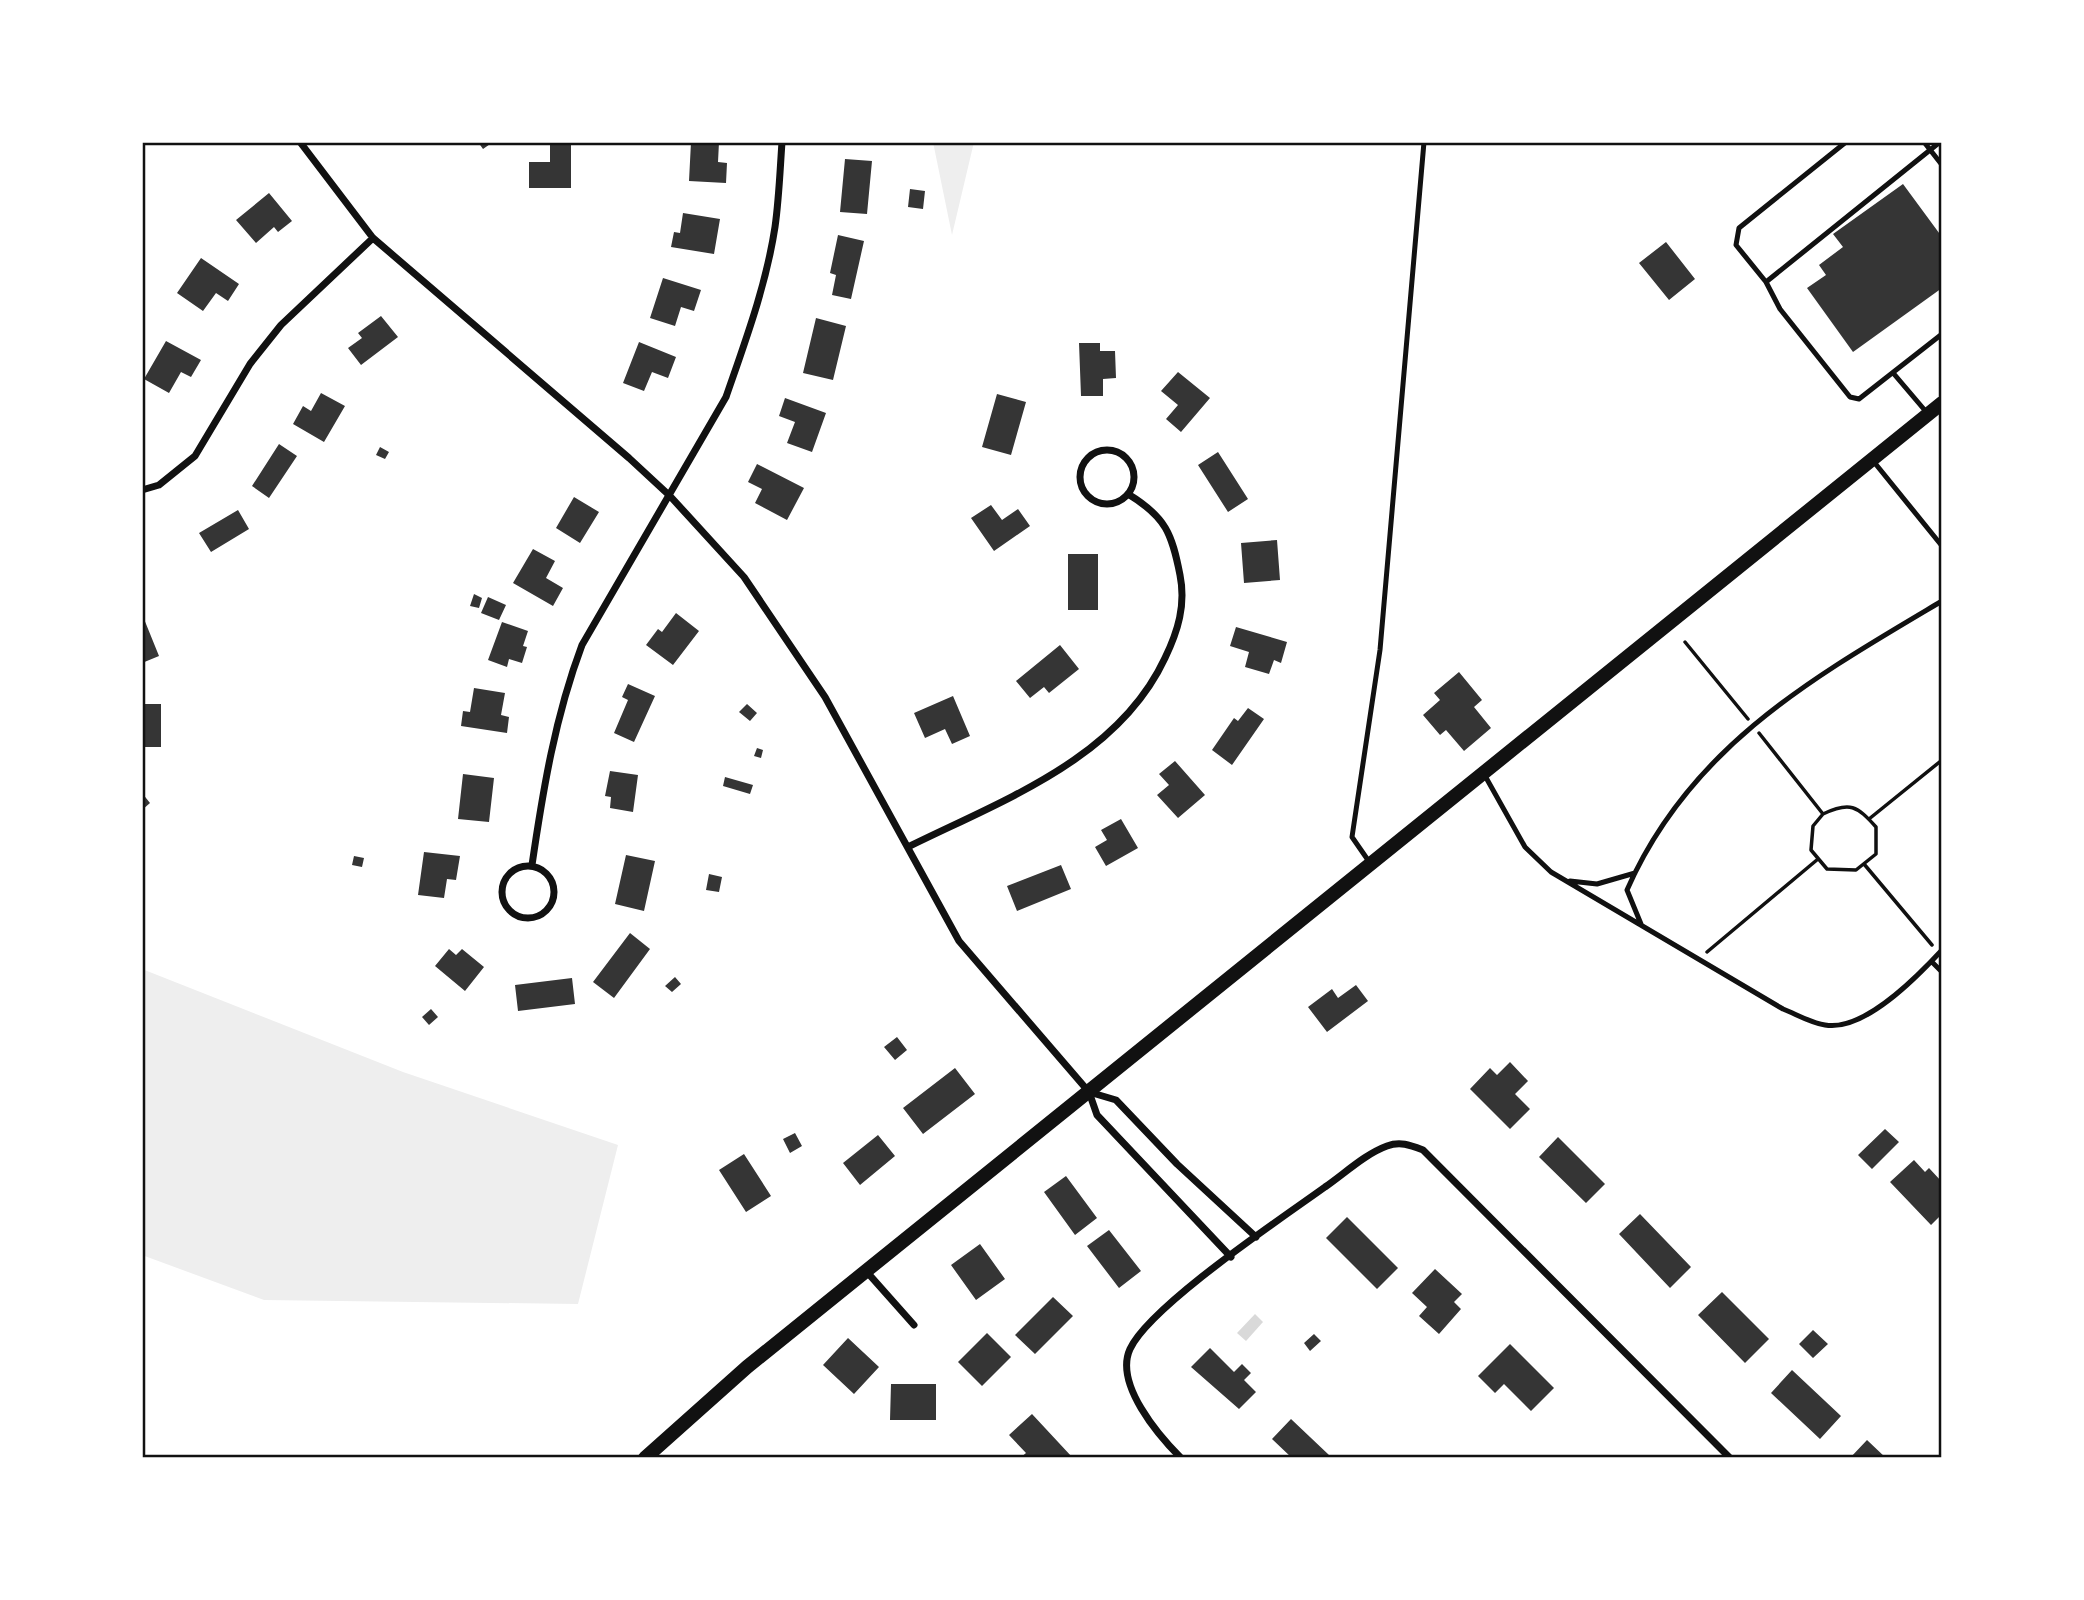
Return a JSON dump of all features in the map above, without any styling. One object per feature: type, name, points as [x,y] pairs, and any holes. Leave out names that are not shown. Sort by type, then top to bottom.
[{"type":"main road","points":[[645,1458],[747,1367],[1942,403]]},
{"type":"street","points":[[300,142],[373,237],[670,496],[744,577],[825,697],[960,940],[1088,1092],[1097,1115],[1231,1257]]},
{"type":"street","points":[[532,866],[547,762],[566,687],[582,645],[726,397],[761,293],[775,226],[782,142]]},
{"type":"street","points":[[142,490],[159,485],[195,456],[250,365],[281,325],[373,237]]},
{"type":"street","points":[[1105,451],[1122,455],[1129,461],[1134,478],[1128,494],[1114,504],[1105,504],[1088,497],[1080,481],[1083,464],[1089,457],[1105,451]]},
{"type":"street","points":[[908,847],[1010,796],[1093,749],[1121,723],[1153,684],[1176,635],[1184,595],[1173,537],[1147,506],[1128,494]]},
{"type":"street","points":[[532,866],[550,877],[555,893],[553,901],[542,914],[525,918],[509,910],[503,902],[502,885],[512,870],[532,866]]},
{"type":"street","points":[[1088,1092],[1116,1100],[1177,1164],[1256,1237]]},
{"type":"street","points":[[1181,1458],[1156,1433],[1126,1379],[1129,1350],[1157,1314],[1256,1237],[1384,1147],[1405,1143],[1423,1150],[1730,1458]]},
{"type":"street","points":[[866,1272],[914,1325]]},
{"type":"lane","points":[[1370,863],[1352,837],[1380,650],[1424,142]]},
{"type":"lane","points":[[1846,142],[1740,228],[1736,245],[1766,282],[1780,309],[1850,397],[1859,399],[1942,334]]},
{"type":"lane","points":[[1924,142],[1942,165]]},
{"type":"lane","points":[[1766,282],[1940,142]]},
{"type":"lane","points":[[1894,374],[1928,414]]},
{"type":"lane","points":[[1872,459],[1942,546]]},
{"type":"lane","points":[[1641,925],[1627,890],[1693,782],[1752,724],[1843,660],[1942,601]]},
{"type":"lane","points":[[1484,774],[1525,847],[1551,872],[1783,1009],[1824,1025],[1841,1025],[1867,1017],[1941,952]]},
{"type":"lane","points":[[1567,881],[1597,884],[1635,873]]},
{"type":"lane","points":[[1932,961],[1942,972]]},
{"type":"path","points":[[1685,642],[1823,814]]},
{"type":"path","points":[[1869,819],[1942,760]]},
{"type":"path","points":[[1840,806],[1859,809],[1876,827],[1876,854],[1856,870],[1827,869],[1811,850],[1813,826],[1823,814],[1840,806]]},
{"type":"path","points":[[1699,959],[1818,859]]},
{"type":"path","points":[[1864,864],[1941,952]]},
{"type":"shaded area","points":[[933,142],[974,142],[952,235]]},
{"type":"shaded area","points":[[142,969],[403,1072],[618,1145],[578,1304],[264,1300],[142,1255]]},
{"type":"shaded area","points":[[1255,1314],[1263,1322],[1246,1341],[1237,1333]]},
{"type":"building","points":[[478,142],[493,142],[483,149]]},
{"type":"building","points":[[691,142],[719,142],[718,162],[727,163],[726,183],[689,181]]},
{"type":"building","points":[[550,144],[571,144],[571,188],[529,188],[529,162],[550,162]]},
{"type":"building","points":[[845,159],[872,161],[867,214],[840,212]]},
{"type":"building","points":[[1903,184],[1942,237],[1942,281],[1939,284],[1942,288],[1853,352],[1807,288],[1826,275],[1819,265],[1843,247],[1833,234]]},
{"type":"building","points":[[910,189],[925,191],[923,209],[908,207]]},
{"type":"building","points":[[269,193],[292,221],[278,232],[274,227],[256,243],[236,220]]},
{"type":"building","points":[[683,213],[720,219],[714,254],[671,247],[674,232],[680,233]]},
{"type":"building","points":[[838,235],[864,241],[851,299],[832,295],[836,275],[830,273]]},
{"type":"building","points":[[1666,242],[1695,279],[1669,300],[1639,263]]},
{"type":"building","points":[[201,258],[239,284],[228,301],[216,293],[203,311],[177,293]]},
{"type":"building","points":[[663,278],[701,290],[694,311],[681,307],[675,326],[650,318]]},
{"type":"building","points":[[381,316],[398,337],[361,365],[348,348],[362,338],[358,333]]},
{"type":"building","points":[[816,318],[846,326],[833,380],[803,373]]},
{"type":"building","points":[[166,341],[201,360],[191,377],[181,372],[169,393],[144,379]]},
{"type":"building","points":[[639,342],[676,357],[668,378],[652,372],[644,391],[623,383]]},
{"type":"building","points":[[1079,343],[1100,343],[1100,351],[1115,351],[1116,378],[1103,379],[1103,396],[1081,396]]},
{"type":"building","points":[[1178,372],[1210,398],[1181,432],[1166,419],[1178,405],[1161,391]]},
{"type":"building","points":[[321,393],[345,406],[324,442],[293,424],[303,406],[311,411]]},
{"type":"building","points":[[997,394],[1026,402],[1011,455],[982,447]]},
{"type":"building","points":[[785,398],[826,413],[812,452],[787,443],[795,422],[779,416]]},
{"type":"building","points":[[279,444],[297,456],[269,498],[252,486]]},
{"type":"building","points":[[380,447],[389,452],[385,459],[376,455]]},
{"type":"building","points":[[1218,452],[1248,499],[1228,512],[1198,465]]},
{"type":"building","points":[[757,464],[804,488],[787,520],[755,503],[762,489],[748,482]]},
{"type":"building","points":[[574,497],[599,512],[580,543],[556,528]]},
{"type":"building","points":[[991,505],[1002,520],[1018,509],[1030,526],[994,551],[971,518]]},
{"type":"building","points":[[238,510],[249,529],[211,552],[199,533]]},
{"type":"building","points":[[1277,540],[1280,580],[1244,583],[1241,543]]},
{"type":"building","points":[[533,549],[555,561],[546,578],[563,588],[553,606],[513,583]]},
{"type":"building","points":[[1068,554],[1098,554],[1098,610],[1068,610]]},
{"type":"building","points":[[474,594],[482,598],[479,608],[470,606]]},
{"type":"building","points":[[488,597],[506,605],[499,620],[481,613]]},
{"type":"building","points":[[676,613],[699,631],[673,665],[646,645],[658,629],[662,632]]},
{"type":"building","points":[[142,614],[159,656],[142,663]]},
{"type":"building","points":[[502,622],[528,631],[523,646],[527,647],[522,663],[509,659],[507,667],[488,660]]},
{"type":"building","points":[[1236,627],[1287,642],[1281,663],[1274,660],[1269,674],[1245,667],[1249,652],[1230,646]]},
{"type":"building","points":[[1060,645],[1079,669],[1049,693],[1044,687],[1030,698],[1016,681]]},
{"type":"building","points":[[1459,672],[1482,700],[1474,707],[1491,728],[1464,751],[1446,730],[1440,735],[1423,715],[1440,700],[1434,693]]},
{"type":"building","points":[[628,684],[655,696],[634,742],[614,733],[628,700],[622,697]]},
{"type":"building","points":[[474,688],[505,693],[501,715],[509,717],[507,733],[461,726],[463,711],[470,712]]},
{"type":"building","points":[[953,696],[970,736],[952,744],[945,729],[925,738],[914,713]]},
{"type":"building","points":[[142,704],[161,704],[161,747],[142,747]]},
{"type":"building","points":[[747,704],[757,713],[750,721],[739,712]]},
{"type":"building","points":[[1248,708],[1264,719],[1232,765],[1212,750],[1234,718],[1238,721]]},
{"type":"building","points":[[757,748],[763,750],[761,758],[754,756]]},
{"type":"building","points":[[1175,761],[1205,795],[1178,818],[1157,795],[1169,785],[1159,774]]},
{"type":"building","points":[[610,771],[638,775],[633,812],[610,808],[611,797],[605,796]]},
{"type":"building","points":[[463,774],[494,778],[489,822],[458,819]]},
{"type":"building","points":[[725,777],[753,785],[750,794],[723,786]]},
{"type":"building","points":[[142,793],[150,803],[142,810]]},
{"type":"building","points":[[1121,819],[1138,848],[1106,866],[1095,847],[1107,840],[1101,830]]},
{"type":"building","points":[[424,852],[460,856],[456,880],[447,879],[444,898],[418,895]]},
{"type":"building","points":[[626,855],[655,861],[644,911],[615,904]]},
{"type":"building","points":[[354,856],[364,858],[362,867],[352,865]]},
{"type":"building","points":[[1061,865],[1071,889],[1017,911],[1007,886]]},
{"type":"building","points":[[709,874],[722,877],[719,892],[706,890]]},
{"type":"building","points":[[630,933],[650,949],[614,998],[593,982]]},
{"type":"building","points":[[449,949],[456,955],[462,949],[484,967],[465,991],[435,966]]},
{"type":"building","points":[[675,977],[681,984],[672,992],[665,986]]},
{"type":"building","points":[[572,978],[575,1004],[518,1011],[515,985]]},
{"type":"building","points":[[1356,985],[1368,1001],[1327,1032],[1308,1007],[1332,989],[1338,998]]},
{"type":"building","points":[[431,1009],[438,1017],[429,1025],[422,1017]]},
{"type":"building","points":[[897,1037],[907,1050],[895,1060],[884,1047]]},
{"type":"building","points":[[1510,1062],[1528,1081],[1515,1094],[1530,1109],[1510,1129],[1470,1089],[1490,1068],[1497,1075]]},
{"type":"building","points":[[955,1068],[975,1094],[923,1134],[903,1108]]},
{"type":"building","points":[[1885,1129],[1899,1142],[1872,1169],[1858,1155]]},
{"type":"building","points":[[795,1133],[802,1146],[790,1153],[783,1139]]},
{"type":"building","points":[[878,1135],[895,1156],[860,1185],[843,1163]]},
{"type":"building","points":[[1558,1137],[1605,1184],[1586,1203],[1539,1157]]},
{"type":"building","points":[[744,1154],[771,1196],[746,1212],[719,1170]]},
{"type":"building","points":[[1914,1160],[1925,1172],[1929,1168],[1942,1182],[1942,1214],[1931,1225],[1890,1182]]},
{"type":"building","points":[[1066,1176],[1097,1218],[1075,1235],[1044,1192]]},
{"type":"building","points":[[1640,1214],[1691,1267],[1670,1288],[1619,1234]]},
{"type":"building","points":[[1347,1217],[1398,1268],[1377,1289],[1326,1238]]},
{"type":"building","points":[[1109,1230],[1141,1271],[1119,1288],[1087,1246]]},
{"type":"building","points":[[980,1244],[1005,1279],[976,1300],[951,1265]]},
{"type":"building","points":[[1435,1269],[1462,1294],[1454,1302],[1461,1309],[1439,1334],[1419,1316],[1427,1307],[1412,1293]]},
{"type":"building","points":[[1722,1292],[1769,1339],[1745,1363],[1698,1315]]},
{"type":"building","points":[[1053,1297],[1073,1316],[1035,1354],[1015,1335]]},
{"type":"building","points":[[1813,1330],[1828,1344],[1813,1358],[1799,1344]]},
{"type":"building","points":[[987,1333],[1011,1357],[982,1386],[958,1362]]},
{"type":"building","points":[[1314,1334],[1321,1341],[1310,1351],[1304,1343]]},
{"type":"building","points":[[848,1338],[879,1367],[854,1394],[823,1365]]},
{"type":"building","points":[[1510,1344],[1554,1388],[1531,1411],[1504,1384],[1495,1393],[1478,1376]]},
{"type":"building","points":[[1210,1348],[1234,1372],[1242,1364],[1251,1373],[1244,1380],[1256,1392],[1239,1409],[1191,1367]]},
{"type":"building","points":[[1792,1370],[1841,1416],[1820,1439],[1771,1393]]},
{"type":"building","points":[[891,1384],[936,1384],[936,1420],[890,1420]]},
{"type":"building","points":[[1032,1414],[1072,1457],[1020,1458],[1026,1453],[1009,1435]]},
{"type":"building","points":[[1291,1419],[1329,1455],[1326,1458],[1292,1458],[1272,1439]]},
{"type":"building","points":[[1867,1440],[1886,1458],[1850,1458]]}]
